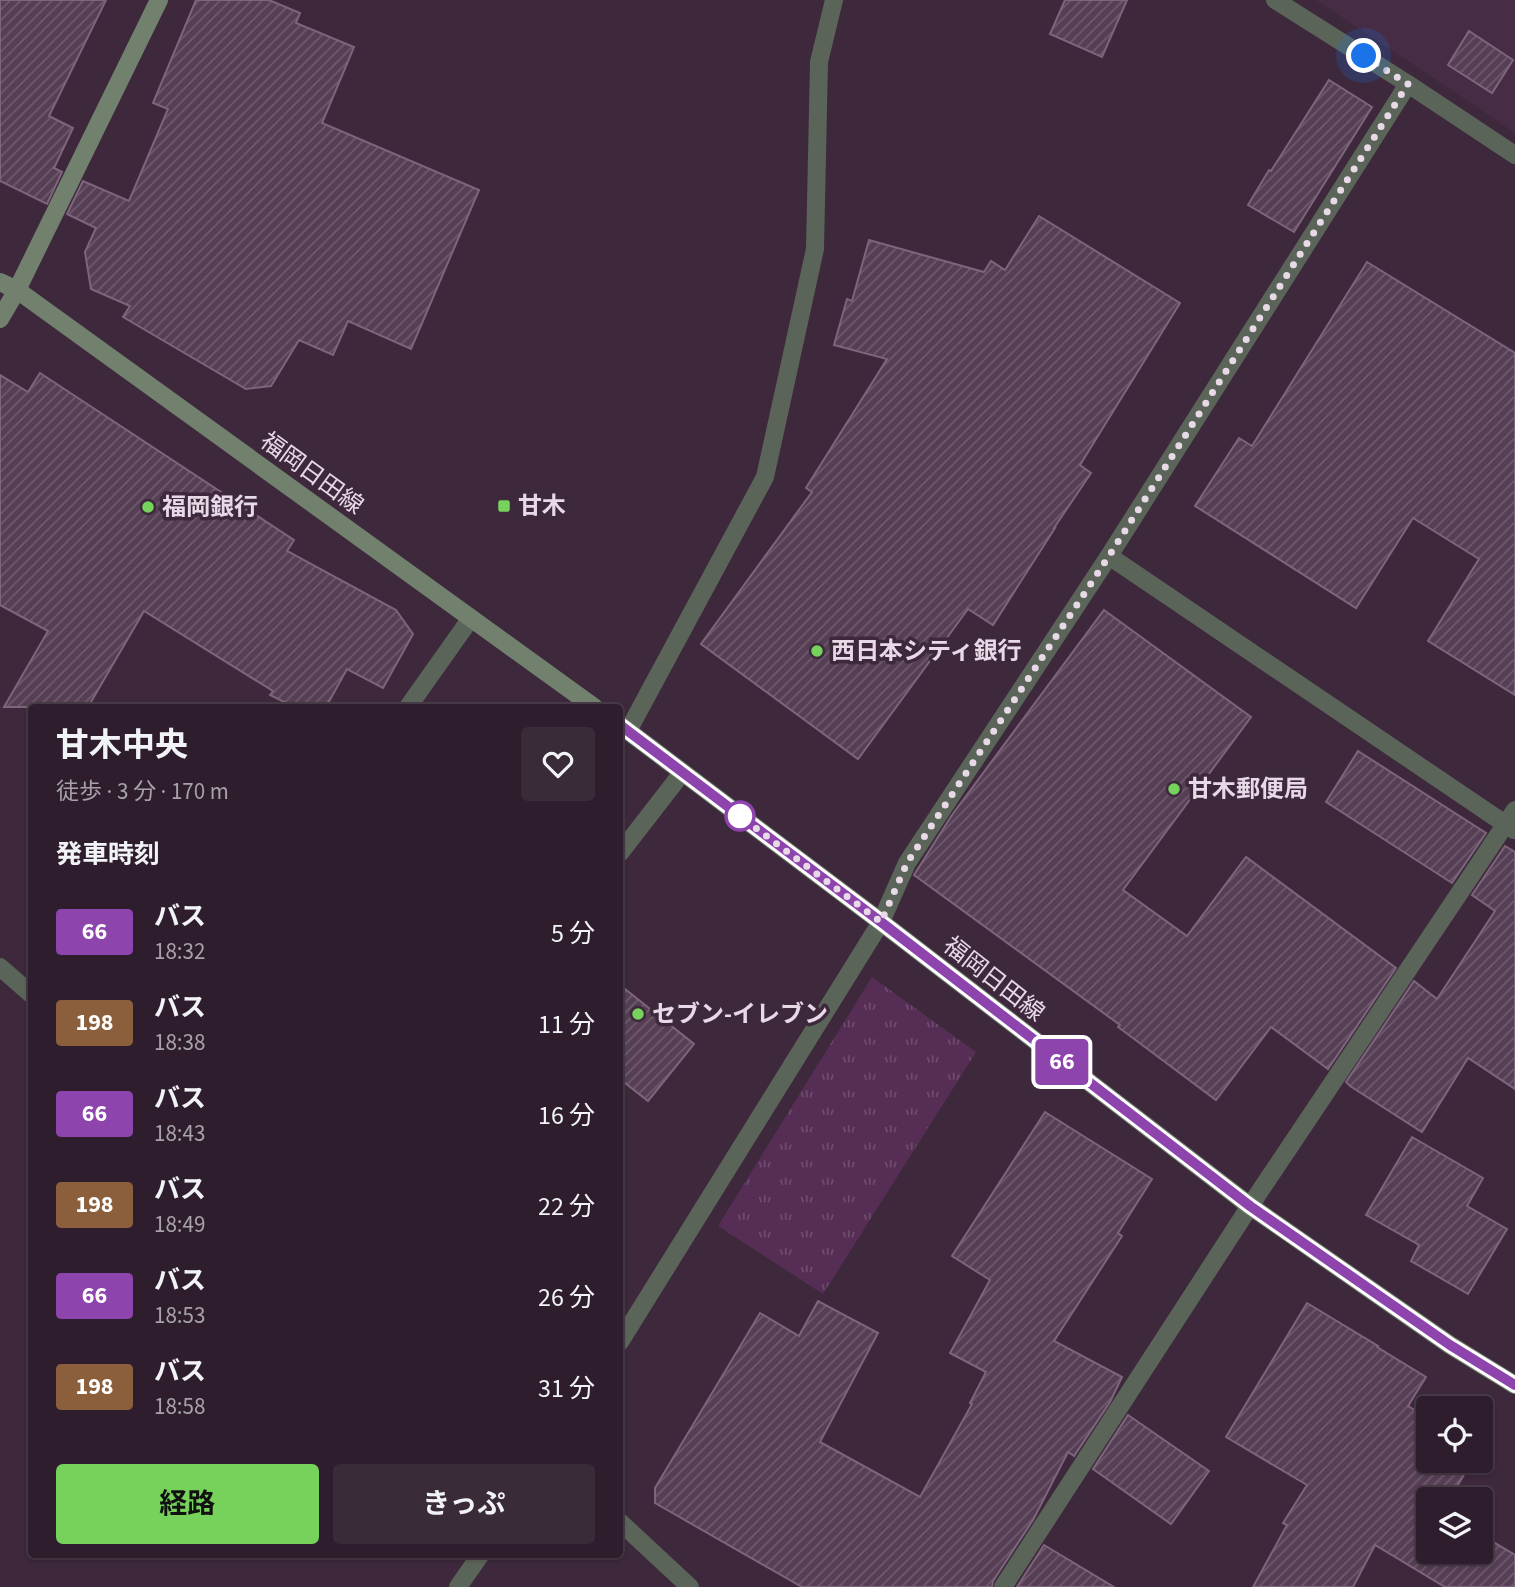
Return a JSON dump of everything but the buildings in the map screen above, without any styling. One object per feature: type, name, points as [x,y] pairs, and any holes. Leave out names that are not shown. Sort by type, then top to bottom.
[{"type":"main road","points":[[0,319],[8,286],[159,0]]},
{"type":"main road","name":"福岡日田線","points":[[8,286],[590,704]]},
{"type":"main road","name":"福岡日田線","points":[[624,728],[1250,1206],[1450,1345],[1515,1385]]},
{"type":"street","points":[[624,728],[765,477],[815,249],[819,62],[834,0]]},
{"type":"street","points":[[1275,0],[1515,155]]},
{"type":"street","points":[[623,1337],[881,922],[907,863],[1109,556],[1408,84]]},
{"type":"street","points":[[1003,1587],[1250,1206],[1512,822],[1109,556]]},
{"type":"street","points":[[410,704],[471,618]]},
{"type":"street","points":[[623,849],[682,773]]},
{"type":"street","points":[[0,967],[28,992]]},
{"type":"street","points":[[623,1525],[690,1587]]},
{"type":"street","points":[[458,1587],[478,1558]]},
{"type":"shaded area","points":[[1316,0],[1515,0],[1515,133],[1408,61]]},
{"type":"green space","points":[[872,977],[976,1052],[823,1294],[718,1226]]},
{"type":"bus line","name":"66","points":[[623,727],[881,922],[1210,1177],[1450,1345],[1515,1385]]},
{"type":"place","name":"甘木","points":[[504,506]]},
{"type":"place","name":"福岡銀行","points":[[148,507]]},
{"type":"place","name":"西日本シティ銀行","points":[[817,651]]},
{"type":"place","name":"甘木郵便局","points":[[1174,789]]},
{"type":"place","name":"セブン-イレブン","points":[[638,1014]]},
{"type":"route","points":[[740,816],[733,811],[881,922],[907,863],[1109,556],[1408,84],[1364,56]]}]
